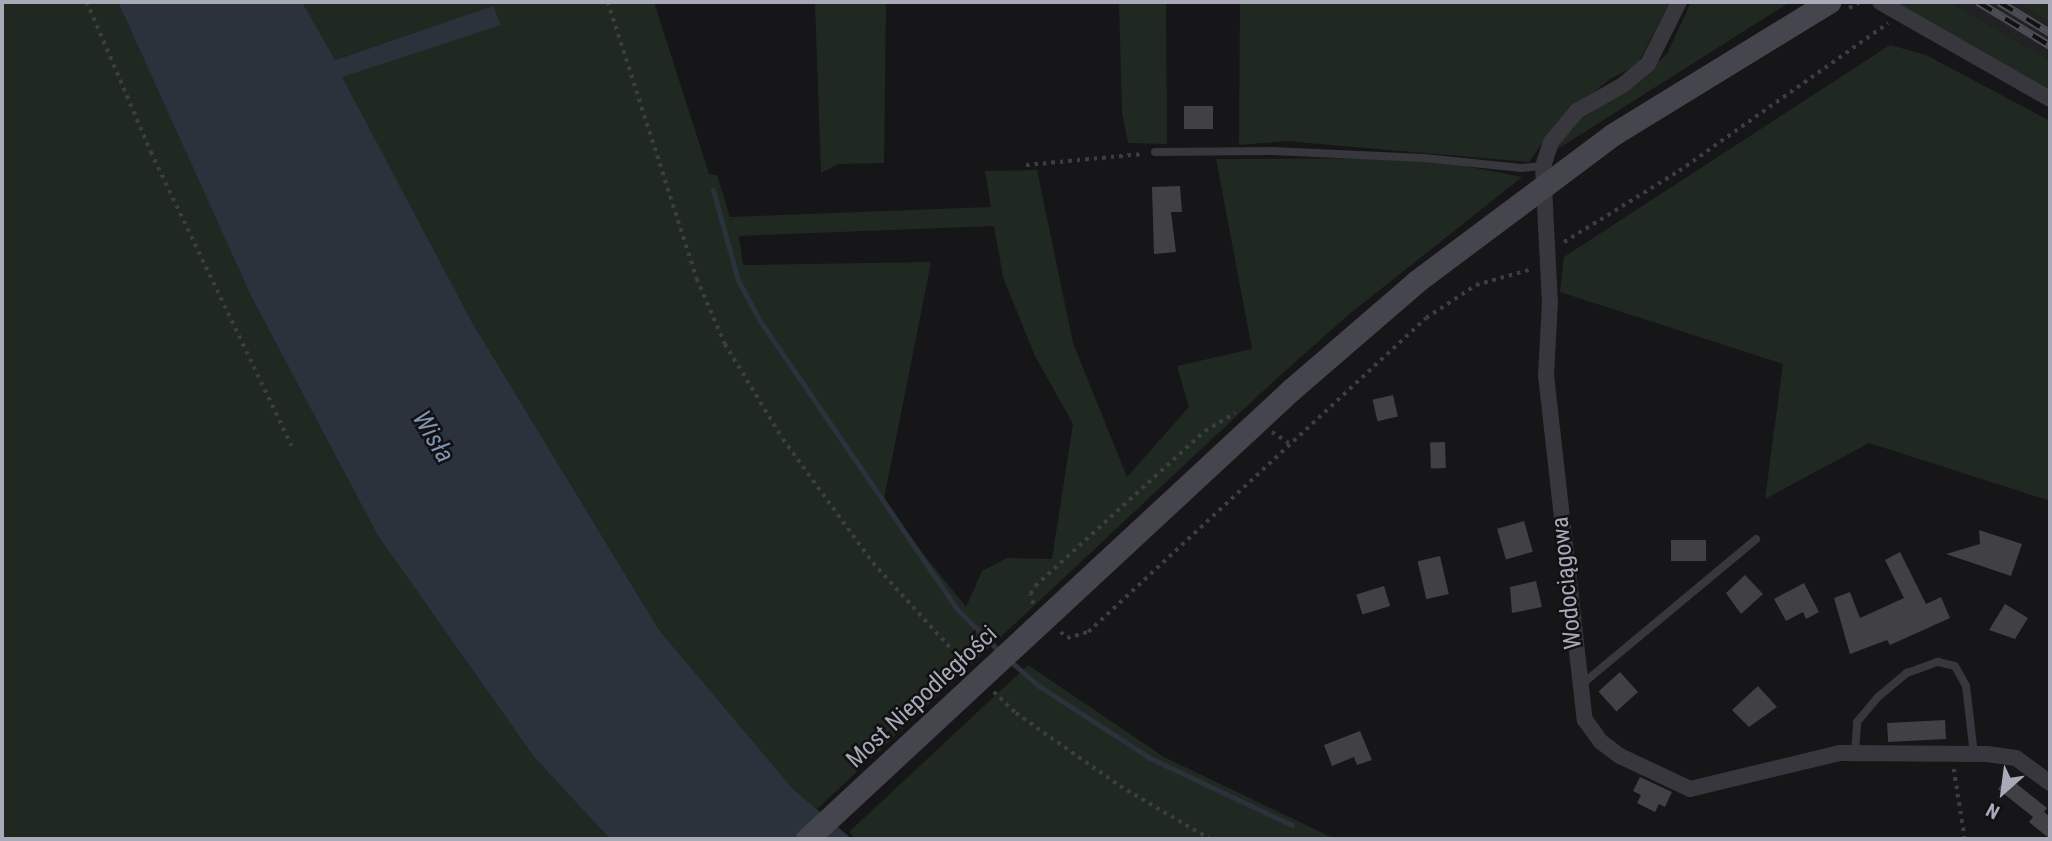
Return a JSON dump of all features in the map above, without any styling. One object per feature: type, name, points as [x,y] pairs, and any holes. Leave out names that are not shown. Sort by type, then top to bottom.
[{"type":"main road","name":"Most Niepodległości","points":[[807,839],[1347,340],[1504,212],[1612,135],[1825,4]]},
{"type":"street","name":"Wodociągowa","points":[[1679,2],[1648,64],[1623,85],[1577,111],[1551,142],[1543,166],[1550,302],[1546,375],[1578,687],[1585,720],[1600,741],[1620,756],[1690,789],[1717,785],[1791,761],[1855,753],[1974,754],[2016,758],[2050,783]]},
{"type":"street","points":[[1880,2],[2050,99]]},
{"type":"lane","points":[[1155,152],[1273,151],[1424,158],[1521,168],[1543,166]]},
{"type":"lane","points":[[1578,687],[1756,539]]},
{"type":"lane","points":[[1855,753],[1857,722],[1878,696],[1907,673],[1938,662],[1955,666],[1966,686],[1974,754]]},
{"type":"path","points":[[87,2],[151,152],[292,446]]},
{"type":"path","points":[[608,2],[697,279],[725,344],[783,439],[873,563],[971,670]]},
{"type":"path","points":[[1547,245],[1569,241],[1679,171],[1901,13]]},
{"type":"path","points":[[1026,165],[1155,152]]},
{"type":"path","points":[[989,687],[1016,713],[1121,786],[1210,839]]},
{"type":"path","points":[[1950,754],[1965,839]]},
{"type":"shaded area","points":[[2,2],[118,2],[251,296],[378,536],[534,757],[610,839],[2,839]]},
{"type":"shaded area","points":[[302,2],[654,2],[709,174],[717,175],[730,217],[991,207],[985,171],[1037,170],[1073,343],[1127,477],[1189,407],[1177,366],[1252,349],[1216,159],[1424,158],[1522,177],[1347,316],[1274,381],[817,809],[793,789],[659,630],[473,324],[341,76],[500,25],[492,7],[334,60]],"holes":[[[994,226],[1003,277],[1035,356],[1073,424],[1052,559],[1007,558],[982,571],[966,607],[883,504],[931,262],[743,265],[739,236]]]},
{"type":"shaded area","points":[[815,2],[886,2],[884,163],[838,164],[821,173]]},
{"type":"shaded area","points":[[1119,2],[1166,2],[1167,144],[1128,143],[1122,111]]},
{"type":"shaded area","points":[[1240,2],[1670,2],[1637,65],[1610,79],[1557,122],[1529,162],[1285,141],[1239,145]]},
{"type":"shaded area","points":[[1691,2],[1790,2],[1553,152],[1577,121],[1626,90],[1667,54]]},
{"type":"shaded area","points":[[1879,2],[1950,2],[2050,60],[2050,102]]},
{"type":"shaded area","points":[[1950,2],[2015,2],[2050,23],[2050,60]]},
{"type":"shaded area","points":[[2015,2],[2050,2],[2050,23]]},
{"type":"shaded area","points":[[1890,45],[1926,55],[2050,121],[2050,501],[1869,443],[1765,499],[1783,364],[1560,292],[1564,257]]},
{"type":"shaded area","points":[[1028,665],[1164,757],[1335,839],[856,839],[849,832]]},
{"type":"water","name":"Wisła","points":[[118,2],[302,2],[335,60],[493,6],[501,25],[342,77],[473,324],[659,630],[793,789],[852,839],[610,839],[534,757],[378,536],[251,296]]},
{"type":"building","points":[[1184,106],[1213,106],[1213,129],[1184,129]]},
{"type":"building","points":[[1180,186],[1182,212],[1171,212],[1176,252],[1154,254],[1152,187]]},
{"type":"building","points":[[1393,395],[1398,416],[1377,421],[1373,400]]},
{"type":"building","points":[[1445,442],[1446,468],[1431,469],[1430,443]]},
{"type":"building","points":[[1524,521],[1533,552],[1506,559],[1497,529]]},
{"type":"building","points":[[1979,530],[2022,544],[2011,576],[1946,554],[1980,544]]},
{"type":"building","points":[[1671,540],[1706,540],[1706,561],[1671,561]]},
{"type":"building","points":[[1900,552],[1926,604],[1941,597],[1950,618],[1890,645],[1887,640],[1850,654],[1834,598],[1850,592],[1860,618],[1904,598],[1885,560]]},
{"type":"building","points":[[1440,556],[1449,594],[1426,599],[1418,561]]},
{"type":"building","points":[[1745,575],[1763,594],[1741,614],[1726,593]]},
{"type":"building","points":[[1536,581],[1542,607],[1512,613],[1510,587]]},
{"type":"building","points":[[1804,583],[1819,612],[1806,619],[1803,612],[1786,621],[1774,599]]},
{"type":"building","points":[[1384,586],[1390,606],[1362,615],[1356,594]]},
{"type":"building","points":[[2005,604],[2028,618],[2015,639],[1989,630]]},
{"type":"building","points":[[1620,672],[1638,692],[1617,711],[1598,691]]},
{"type":"building","points":[[1758,686],[1777,707],[1749,727],[1732,710]]},
{"type":"building","points":[[1945,720],[1946,739],[1888,742],[1887,723]]},
{"type":"building","points":[[1360,731],[1372,760],[1357,765],[1354,757],[1332,766],[1324,745]]},
{"type":"building","points":[[1640,777],[1672,792],[1665,807],[1659,804],[1655,812],[1637,803],[1641,795],[1633,791]]},
{"type":"building","points":[[2008,777],[2047,808],[2044,812],[2050,817],[2050,839],[2029,822],[2033,817],[1998,789]]},
{"type":"waterway","points":[[713,190],[738,280],[760,321],[958,610],[1000,652]]},
{"type":"waterway","points":[[1010,661],[1039,686],[1150,758],[1292,825]]},
{"type":"railway","points":[[1978,2],[2050,46]]},
{"type":"railway","points":[[1999,2],[2050,33]]}]
